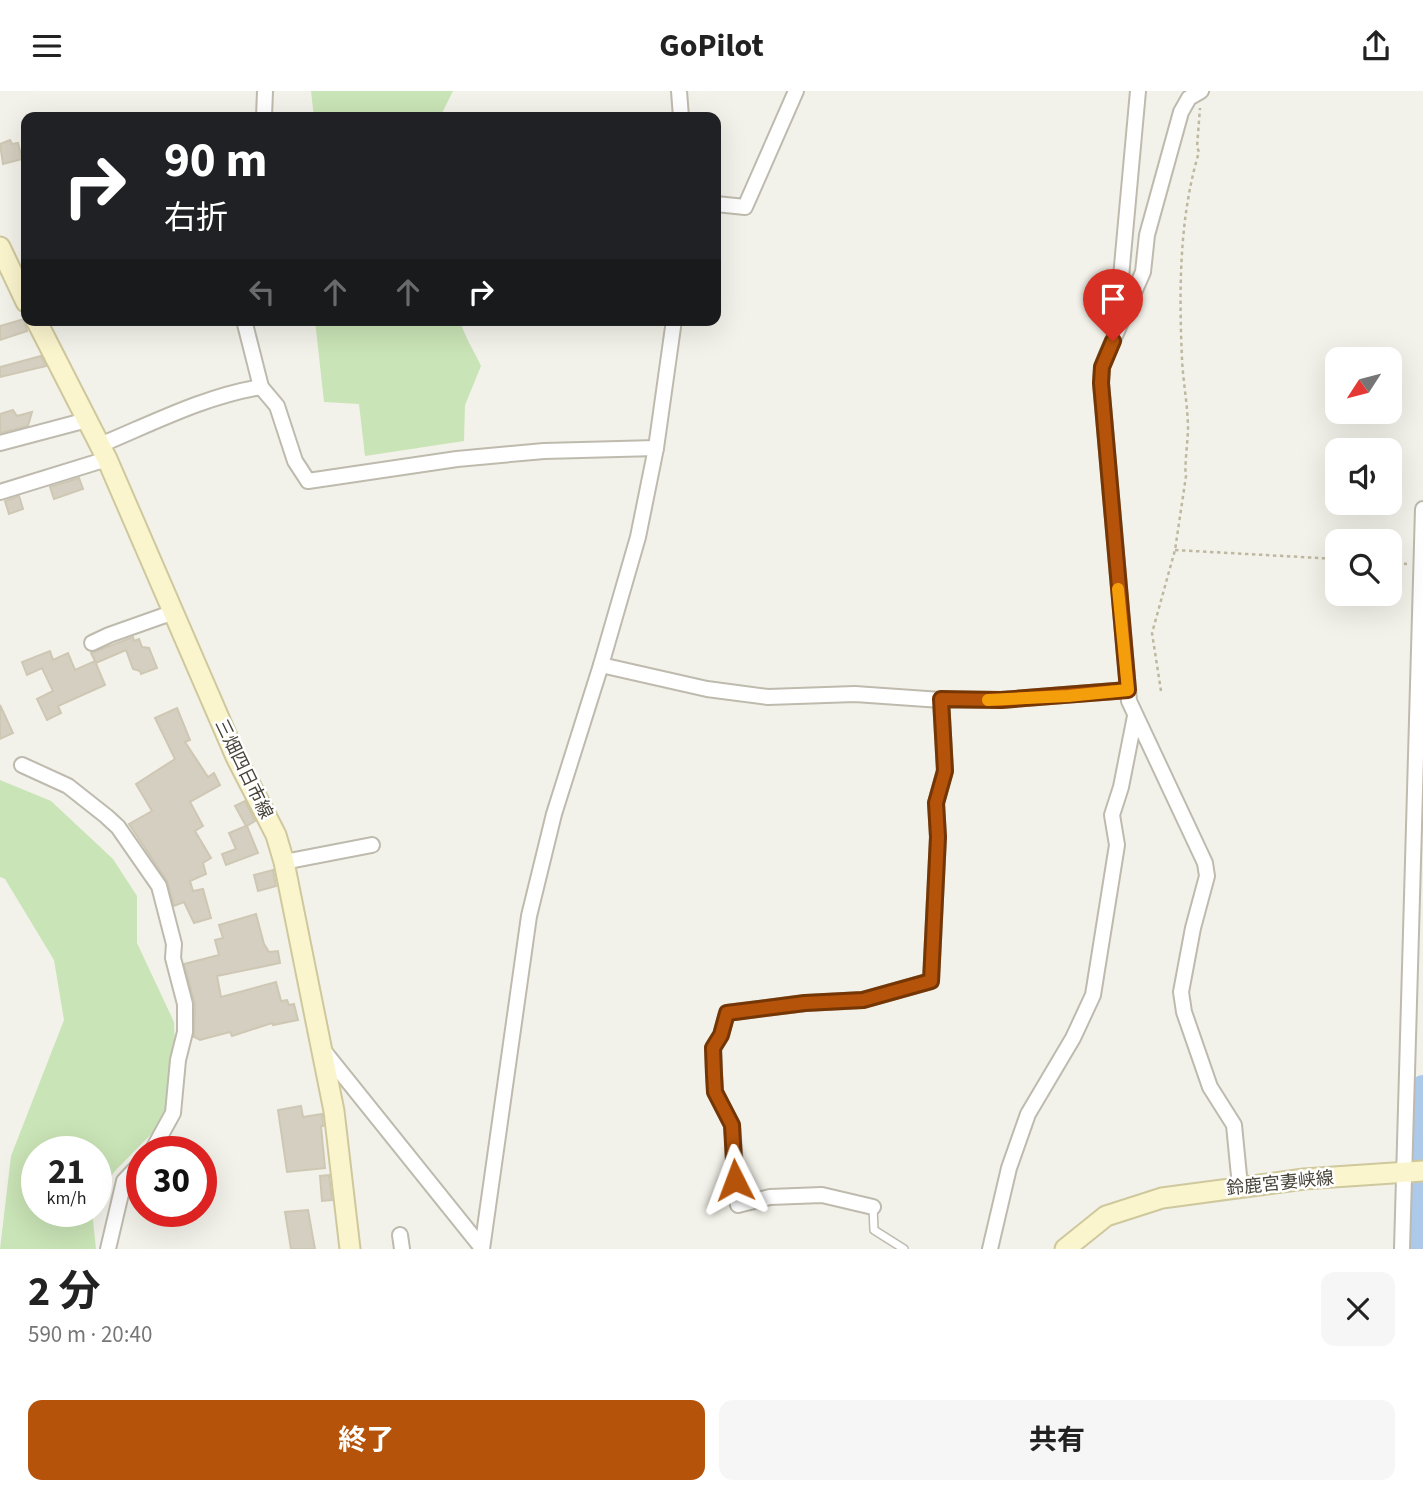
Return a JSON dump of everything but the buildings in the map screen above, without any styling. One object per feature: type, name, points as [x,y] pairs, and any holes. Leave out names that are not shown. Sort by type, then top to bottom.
[{"type":"main road","points":[[0,247],[21,291]]},
{"type":"main road","name":"三畑四日市線","points":[[39,326],[104,452],[236,757],[276,835],[284,862],[334,1111],[350,1249]]},
{"type":"main road","name":"鈴鹿宮妻峡線","points":[[1065,1249],[1106,1216],[1162,1198],[1240,1186],[1411,1172]]},
{"type":"main road","name":"鈴鹿宮妻峡線","points":[[1087,1249],[1117,1220],[1139,1205]]},
{"type":"street","points":[[264,112],[265,91]]},
{"type":"street","points":[[679,91],[681,112]]},
{"type":"street","points":[[721,204],[746,207],[796,91]]},
{"type":"street","points":[[1122,317],[1121,277],[1138,91]]},
{"type":"street","points":[[1200,98],[1189,98],[1181,112],[1147,235],[1143,272],[1102,367],[1101,383],[1128,690],[1135,716],[1205,863],[1207,876],[1193,928],[1181,992],[1184,1012],[1210,1087],[1234,1125],[1240,1186]]},
{"type":"street","points":[[246,326],[261,387],[277,406],[295,461],[308,481],[457,459],[519,453],[656,448]]},
{"type":"street","points":[[482,1249],[529,916],[554,814],[638,537],[656,448],[673,326]]},
{"type":"street","points":[[0,492],[104,452],[197,404],[261,387]]},
{"type":"street","points":[[0,443],[87,420]]},
{"type":"street","points":[[1402,1249],[1411,1172],[1423,509]]},
{"type":"street","points":[[92,643],[174,612]]},
{"type":"street","points":[[601,665],[707,689],[748,695],[797,697],[855,694],[1001,700],[1128,690]]},
{"type":"street","points":[[873,1207],[822,1195],[792,1194],[738,1205],[732,1125],[715,1092],[713,1048],[721,1035],[727,1013],[805,1003],[863,1000],[931,981],[938,837],[936,803],[945,771],[941,699]]},
{"type":"street","points":[[990,1249],[1009,1168],[1028,1114],[1078,1029],[1093,995],[1117,845],[1112,815],[1121,787],[1135,716]]},
{"type":"street","points":[[22,765],[68,786],[106,816],[118,827],[159,886],[174,944],[173,958],[185,1004],[185,1032],[178,1060],[173,1113],[160,1136]]},
{"type":"street","points":[[284,862],[372,845]]},
{"type":"street","points":[[322,1050],[482,1249]]},
{"type":"street","points":[[108,1249],[126,1179]]},
{"type":"lane","points":[[873,1207],[874,1230],[904,1249]]},
{"type":"path","points":[[1161,691],[1152,633],[1174,550],[1189,450],[1182,359],[1182,255],[1190,182],[1199,152],[1200,98]]},
{"type":"path","points":[[1174,550],[1325,558]]},
{"type":"path","points":[[1402,564],[1421,565]]},
{"type":"green space","points":[[311,91],[453,91],[442,112],[313,112]]},
{"type":"green space","points":[[316,326],[462,326],[481,366],[465,405],[464,441],[365,456],[359,404],[324,402]]},
{"type":"green space","points":[[0,780],[51,801],[113,859],[137,896],[137,943],[174,1022],[177,1089],[157,1128],[149,1136],[126,1136],[126,1160],[112,1175],[112,1136],[21,1136],[21,1227],[94,1227],[96,1249],[0,1249],[11,1156],[64,1020],[54,960],[5,879],[0,877]]},
{"type":"waterway","points":[[1417,1249],[1423,1087]]},
{"type":"slow traffic","points":[[988,700],[1128,690],[1118,589]]},
{"type":"route","points":[[735,1180],[732,1125],[715,1092],[714,1074],[713,1048],[721,1035],[727,1013],[805,1003],[863,1000],[931,981],[938,837],[936,803],[945,771],[941,699],[1001,700],[1128,690],[1101,383],[1102,367],[1113,341]]}]
